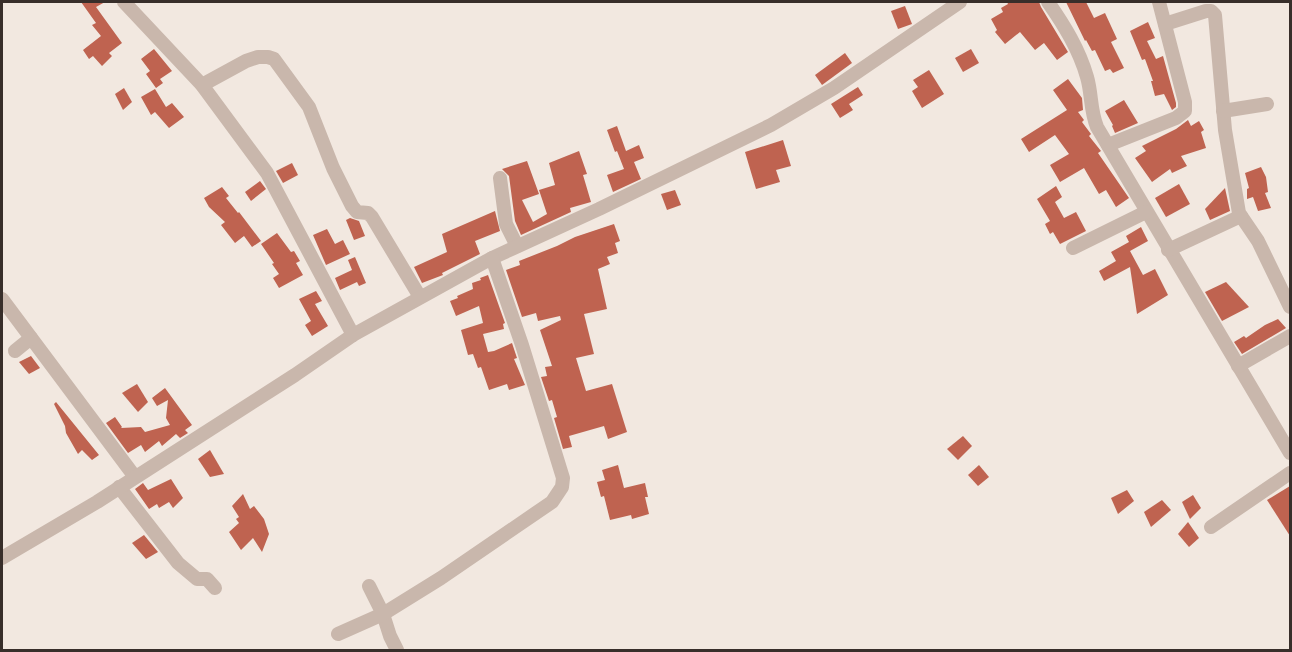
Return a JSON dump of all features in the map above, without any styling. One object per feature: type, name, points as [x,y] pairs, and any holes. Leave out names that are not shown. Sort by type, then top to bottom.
[{"type":"street","points":[[123,2],[202,85],[267,173],[353,336]]},
{"type":"street","points":[[2,558],[135,477],[353,336],[420,297],[492,258],[771,125],[834,88],[960,2]]},
{"type":"street","points":[[1048,2],[1064,25],[1088,79],[1092,116],[1146,212],[1290,453]]},
{"type":"street","points":[[1108,145],[1176,118],[1185,111],[1185,102],[1159,2]]},
{"type":"street","points":[[1165,24],[1206,11],[1211,11],[1215,15],[1223,111],[1241,216],[1258,241],[1290,307]]},
{"type":"street","points":[[202,85],[258,57],[268,57],[280,65],[309,107],[333,168],[352,207],[357,212],[368,213],[372,217],[420,297]]},
{"type":"street","points":[[1223,111],[1267,104]]},
{"type":"street","points":[[500,178],[506,224],[517,246]]},
{"type":"street","points":[[1073,248],[1146,212]]},
{"type":"street","points":[[1168,249],[1241,216]]},
{"type":"street","points":[[338,634],[383,614],[441,578],[552,502],[562,487],[563,478],[522,345],[492,258]]},
{"type":"street","points":[[2,301],[135,477]]},
{"type":"street","points":[[1239,366],[1290,336]]},
{"type":"street","points":[[15,351],[31,338]]},
{"type":"street","points":[[1211,527],[1290,473]]},
{"type":"street","points":[[119,487],[178,563],[197,579],[204,578],[215,588]]},
{"type":"street","points":[[369,586],[397,651]]},
{"type":"building","points":[[81,2],[105,2],[96,7],[122,43],[109,53],[112,56],[102,66],[93,56],[89,59],[83,50],[101,36],[92,25],[96,23]]},
{"type":"building","points":[[1007,2],[1039,2],[1068,52],[1057,60],[1044,43],[1035,50],[1020,32],[1005,44],[995,32],[997,30],[991,19],[1003,12],[1001,8],[1008,4]]},
{"type":"building","points":[[1066,2],[1086,2],[1094,18],[1105,13],[1117,39],[1111,42],[1124,68],[1113,73],[1110,69],[1105,71],[1095,50],[1092,51],[1085,41]]},
{"type":"building","points":[[905,6],[912,24],[898,29],[891,11]]},
{"type":"building","points":[[1148,22],[1155,38],[1147,41],[1156,59],[1163,56],[1176,103],[1176,107],[1172,110],[1164,94],[1155,96],[1151,81],[1153,81],[1145,59],[1142,60],[1130,31]]},
{"type":"building","points":[[154,49],[172,71],[160,79],[163,83],[156,88],[146,74],[150,71],[141,59]]},
{"type":"building","points":[[971,49],[979,63],[963,72],[955,58]]},
{"type":"building","points":[[845,53],[852,63],[822,85],[815,75]]},
{"type":"building","points":[[929,70],[944,94],[922,108],[912,91],[918,87],[913,80]]},
{"type":"building","points":[[1068,79],[1082,98],[1083,110],[1078,112],[1091,134],[1089,136],[1101,151],[1098,153],[1129,198],[1116,207],[1106,190],[1099,194],[1084,168],[1060,182],[1050,165],[1069,154],[1055,135],[1029,152],[1021,139],[1067,110],[1053,90]]},
{"type":"building","points":[[858,87],[863,95],[849,104],[853,110],[840,118],[831,104]]},
{"type":"building","points":[[124,88],[132,102],[123,110],[115,94]]},
{"type":"building","points":[[155,89],[166,107],[172,103],[184,117],[169,128],[155,112],[151,115],[141,97]]},
{"type":"building","points":[[1124,100],[1138,123],[1115,133],[1105,111]]},
{"type":"building","points":[[1188,120],[1191,126],[1199,121],[1204,130],[1201,132],[1206,148],[1181,156],[1187,166],[1172,173],[1170,169],[1152,182],[1135,158],[1146,151],[1142,146],[1176,129]]},
{"type":"building","points":[[617,126],[626,151],[639,145],[644,158],[634,162],[641,179],[613,192],[607,175],[624,169],[607,130]]},
{"type":"building","points":[[783,140],[791,166],[776,170],[780,182],[756,189],[745,152]]},
{"type":"building","points":[[579,151],[587,174],[583,175],[591,202],[570,208],[571,212],[521,235],[515,221],[509,176],[502,169],[527,161],[539,194],[522,200],[533,222],[547,214],[539,190],[555,185],[549,163]]},
{"type":"building","points":[[292,163],[298,175],[283,183],[276,171]]},
{"type":"building","points":[[1261,167],[1266,177],[1268,192],[1265,193],[1271,208],[1258,211],[1253,197],[1247,199],[1249,188],[1245,173]]},
{"type":"building","points":[[260,181],[266,189],[251,201],[245,192]]},
{"type":"building","points":[[1179,184],[1190,204],[1166,217],[1155,198]]},
{"type":"building","points":[[1056,186],[1062,197],[1055,202],[1064,218],[1076,212],[1086,231],[1060,244],[1053,232],[1050,234],[1045,224],[1050,221],[1037,199]]},
{"type":"building","points":[[222,187],[229,196],[226,198],[261,241],[252,247],[244,236],[235,243],[221,225],[225,222],[209,207],[204,198]]},
{"type":"building","points":[[1225,188],[1230,211],[1210,220],[1205,209]]},
{"type":"building","points":[[675,190],[681,205],[667,210],[661,194]]},
{"type":"building","points":[[495,211],[500,231],[475,241],[480,254],[442,273],[443,275],[422,283],[414,267],[447,252],[442,234]]},
{"type":"building","points":[[350,218],[359,221],[365,236],[354,240],[346,220]]},
{"type":"building","points":[[614,224],[620,241],[615,243],[618,253],[607,257],[610,264],[598,269],[607,309],[584,314],[594,354],[576,358],[586,391],[612,384],[627,432],[608,439],[604,426],[569,436],[572,447],[563,449],[554,418],[557,417],[552,400],[549,401],[541,377],[547,376],[545,367],[552,366],[540,330],[561,320],[560,316],[538,321],[536,313],[522,317],[506,270],[520,265],[519,261],[575,237]]},
{"type":"building","points":[[1141,227],[1148,241],[1130,251],[1143,275],[1155,269],[1168,295],[1137,314],[1130,267],[1104,281],[1099,271],[1116,261],[1111,252],[1129,242],[1126,236]]},
{"type":"building","points":[[327,229],[335,244],[343,240],[350,254],[326,265],[313,235]]},
{"type":"building","points":[[277,233],[291,252],[294,251],[300,261],[296,263],[303,275],[279,288],[273,278],[279,274],[261,244]]},
{"type":"building","points":[[355,257],[366,283],[359,286],[357,282],[340,290],[335,278],[352,270],[348,260]]},
{"type":"building","points":[[488,275],[505,323],[503,324],[504,329],[483,334],[488,352],[512,343],[517,358],[514,359],[525,385],[509,390],[507,384],[489,390],[481,367],[478,368],[473,354],[468,355],[461,330],[483,323],[479,306],[456,316],[450,301],[473,289],[472,283]]},
{"type":"building","points":[[1226,282],[1249,307],[1222,321],[1205,292]]},
{"type":"building","points":[[316,291],[322,301],[315,304],[328,326],[312,336],[305,325],[311,321],[299,299]]},
{"type":"building","points":[[1278,319],[1286,328],[1242,354],[1234,342],[1244,336],[1246,338]]},
{"type":"building","points":[[31,356],[40,368],[29,374],[19,362]]},
{"type":"building","points":[[137,384],[148,402],[138,412],[122,393]]},
{"type":"building","points":[[165,388],[192,425],[185,430],[188,433],[180,438],[176,434],[162,446],[159,441],[145,452],[141,445],[128,453],[106,423],[115,417],[121,428],[141,427],[145,432],[170,425],[166,418],[168,400],[157,406],[152,398]]},
{"type":"building","points":[[56,402],[99,455],[92,460],[82,450],[78,454],[66,433],[54,404]]},
{"type":"building","points":[[963,436],[972,446],[958,460],[947,449]]},
{"type":"building","points":[[210,450],[224,474],[210,477],[198,459]]},
{"type":"building","points":[[618,465],[624,488],[645,483],[649,514],[632,519],[631,515],[610,520],[604,496],[601,497],[597,482],[605,480],[602,470]]},
{"type":"building","points":[[979,465],[989,477],[978,486],[968,475]]},
{"type":"building","points":[[171,479],[183,498],[173,508],[169,502],[159,508],[157,504],[149,509],[135,489],[143,483],[148,490]]},
{"type":"building","points":[[1290,486],[1290,536],[1267,500]]},
{"type":"building","points":[[1127,490],[1134,501],[1118,514],[1111,498]]},
{"type":"building","points":[[243,494],[250,509],[254,506],[264,519],[269,534],[262,552],[253,538],[241,550],[229,532],[239,523],[236,519],[239,517],[232,506]]},
{"type":"building","points":[[1193,495],[1201,508],[1190,519],[1182,502]]},
{"type":"building","points":[[1162,500],[1171,510],[1151,527],[1144,512]]},
{"type":"building","points":[[1188,522],[1199,538],[1189,547],[1178,534]]},
{"type":"building","points":[[144,535],[158,552],[146,559],[132,543]]}]
